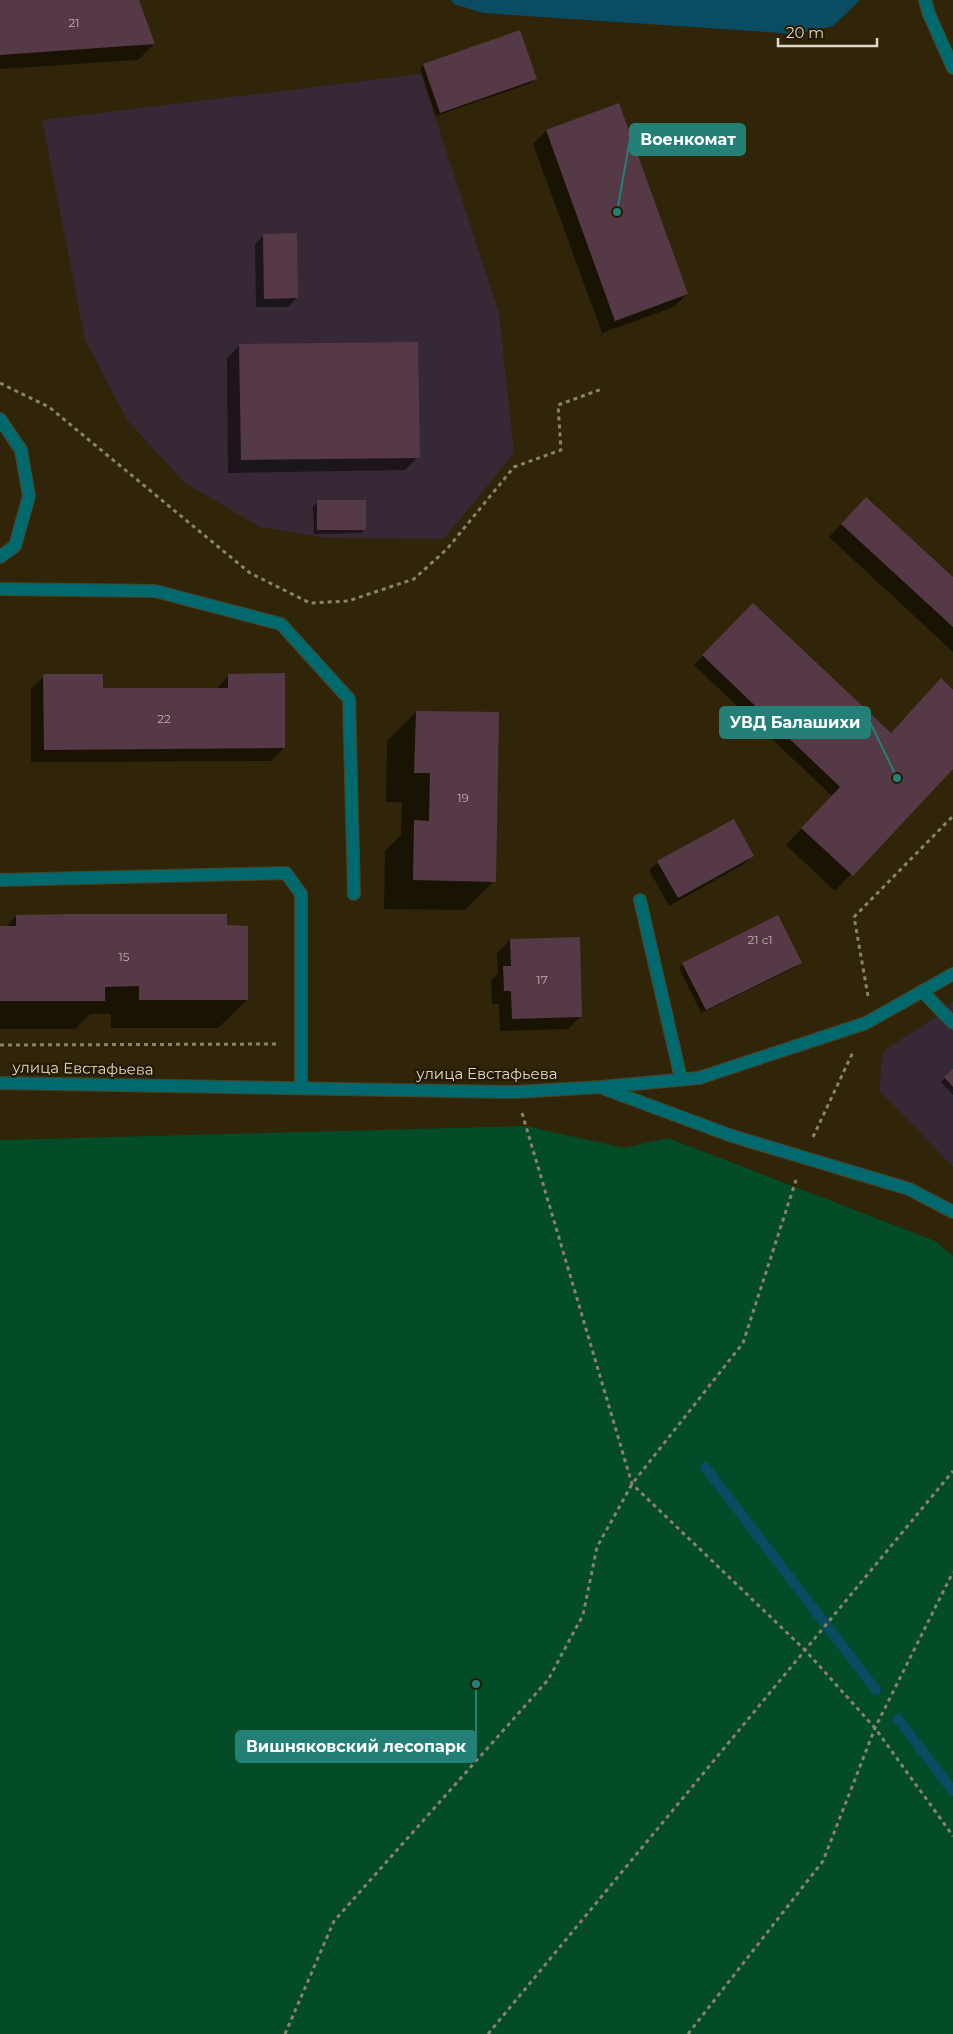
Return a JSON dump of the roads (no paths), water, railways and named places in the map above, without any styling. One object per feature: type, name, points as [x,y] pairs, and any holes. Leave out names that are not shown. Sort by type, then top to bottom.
[{"type":"street","points":[[926,0],[929,14],[953,68]]},
{"type":"street","points":[[0,419],[21,450],[29,496],[15,546],[0,557]]},
{"type":"street","points":[[0,588],[155,591],[281,624],[349,699],[354,894]]},
{"type":"street","points":[[0,880],[286,873],[300,894],[301,1088]]},
{"type":"street","points":[[640,900],[681,1079]]},
{"type":"street","name":"улица Евстафьева","points":[[0,1083],[516,1092],[699,1078],[866,1023],[953,974]]},
{"type":"street","points":[[922,991],[953,1023]]},
{"type":"street","points":[[601,1087],[732,1136],[909,1189],[953,1212]]},
{"type":"water","points":[[451,0],[860,0],[833,26],[797,34],[483,13],[454,4]]},
{"type":"waterway","points":[[705,1467],[876,1690]]},
{"type":"waterway","points":[[898,1719],[953,1791]]},
{"type":"place","name":"Военкомат","points":[[617,212]]},
{"type":"place","name":"УВД Балашихи","points":[[897,778]]},
{"type":"place","name":"Вишняковский лесопарк","points":[[476,1684]]}]
